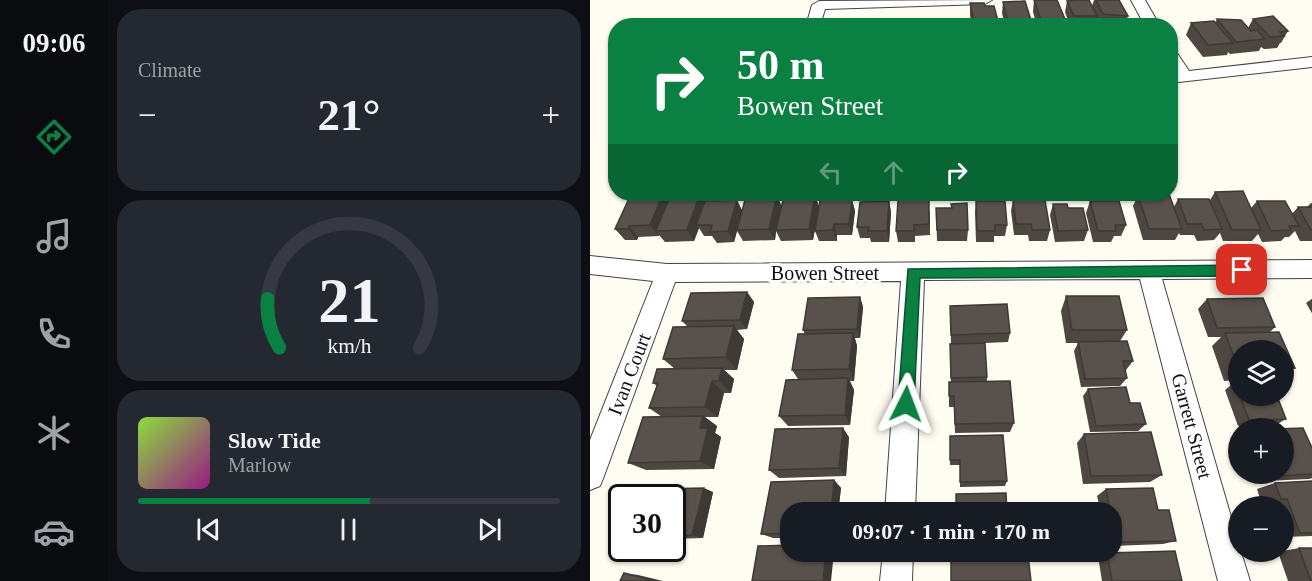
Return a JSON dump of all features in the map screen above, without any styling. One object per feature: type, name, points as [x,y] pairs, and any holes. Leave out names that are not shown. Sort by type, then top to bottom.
[{"type":"street","points":[[815,18],[819,5],[985,0]]},
{"type":"street","points":[[1138,0],[1148,18]]},
{"type":"street","points":[[1178,78],[1313,62]]},
{"type":"street","name":"Bowen Street","points":[[590,266],[612,270],[667,273],[1313,269]]},
{"type":"street","name":"Garrett Street","points":[[1149,271],[1234,581]]},
{"type":"street","name":"Ivan Court","points":[[590,476],[667,273]]},
{"type":"street","points":[[901,502],[913,273]]},
{"type":"street","points":[[896,581],[897,562]]},
{"type":"building","points":[[1034,0],[1057,0],[1065,18],[1040,18]]},
{"type":"building","points":[[1089,0],[1097,16],[1074,16],[1067,1]]},
{"type":"building","points":[[1096,0],[1119,0],[1128,16],[1103,14]]},
{"type":"building","points":[[1025,1],[1030,18],[1007,18],[1003,2]]},
{"type":"building","points":[[970,3],[994,6],[997,18],[973,18]]},
{"type":"building","points":[[1273,16],[1288,31],[1280,32],[1284,36],[1270,37],[1253,19]]},
{"type":"building","points":[[1217,19],[1241,20],[1251,31],[1257,30],[1265,39],[1236,42]]},
{"type":"building","points":[[1214,21],[1233,43],[1208,45],[1191,23]]},
{"type":"building","points":[[1243,191],[1261,230],[1232,230],[1215,192]]},
{"type":"building","points":[[1178,199],[1209,199],[1222,229],[1204,230],[1202,224],[1187,224]]},
{"type":"building","points":[[628,201],[660,201],[650,225],[615,229]]},
{"type":"building","points":[[668,201],[697,201],[687,230],[656,231]]},
{"type":"building","points":[[705,201],[737,201],[728,231],[710,232],[712,225],[696,225]]},
{"type":"building","points":[[745,201],[776,201],[769,229],[737,230]]},
{"type":"building","points":[[783,201],[814,201],[809,229],[776,230]]},
{"type":"building","points":[[820,201],[852,201],[849,224],[834,224],[833,230],[815,231]]},
{"type":"building","points":[[889,201],[887,231],[868,231],[869,227],[857,227],[860,202]]},
{"type":"building","points":[[898,201],[929,201],[929,224],[914,225],[914,231],[896,231]]},
{"type":"building","points":[[976,201],[1005,201],[1007,225],[995,225],[995,231],[977,231]]},
{"type":"building","points":[[1013,201],[1045,201],[1050,230],[1032,230],[1031,224],[1016,224]]},
{"type":"building","points":[[1090,201],[1119,201],[1126,225],[1115,225],[1116,231],[1098,231]]},
{"type":"building","points":[[1140,201],[1172,201],[1182,229],[1149,229]]},
{"type":"building","points":[[1257,201],[1285,201],[1299,226],[1289,226],[1291,230],[1271,231]]},
{"type":"building","points":[[967,203],[968,230],[937,230],[936,208],[952,208],[951,204]]},
{"type":"building","points":[[1053,204],[1067,204],[1068,208],[1083,208],[1088,230],[1058,231]]},
{"type":"building","points":[[1298,207],[1313,207],[1313,230],[1311,230]]},
{"type":"building","points":[[747,292],[740,320],[682,321],[691,293]]},
{"type":"building","points":[[1066,296],[1119,296],[1127,330],[1072,330]]},
{"type":"building","points":[[860,297],[857,329],[803,330],[808,298]]},
{"type":"building","points":[[1263,298],[1275,327],[1217,328],[1207,299]]},
{"type":"building","points":[[1007,304],[1010,333],[951,335],[950,306]]},
{"type":"building","points":[[734,326],[726,357],[663,359],[673,327]]},
{"type":"building","points":[[1279,332],[1283,340],[1228,341],[1225,333]]},
{"type":"building","points":[[853,333],[849,369],[792,370],[798,334]]},
{"type":"building","points":[[1127,341],[1133,361],[1123,361],[1127,378],[1085,379],[1078,342]]},
{"type":"building","points":[[985,343],[987,377],[951,378],[950,344]]},
{"type":"building","points":[[722,368],[719,381],[712,381],[705,407],[649,408],[658,383],[653,383],[657,369]]},
{"type":"building","points":[[848,378],[845,415],[779,416],[786,380]]},
{"type":"building","points":[[1010,381],[1014,423],[955,424],[954,396],[949,396],[949,382]]},
{"type":"building","points":[[1126,387],[1130,403],[1140,403],[1146,424],[1096,426],[1088,389]]},
{"type":"building","points":[[1244,406],[1281,406],[1286,418],[1248,418]]},
{"type":"building","points":[[703,416],[700,428],[708,428],[700,461],[628,463],[643,417]]},
{"type":"building","points":[[843,428],[839,468],[769,470],[775,429]]},
{"type":"building","points":[[1294,428],[1303,428],[1313,450],[1313,474],[1294,475]]},
{"type":"building","points":[[1151,432],[1162,475],[1091,476],[1084,434]]},
{"type":"building","points":[[1003,435],[1007,481],[960,482],[960,460],[950,460],[950,436]]},
{"type":"building","points":[[834,480],[832,502],[780,502],[780,533],[761,534],[771,482]]},
{"type":"building","points":[[1313,481],[1313,533],[1300,533],[1294,517],[1294,496],[1280,496],[1275,484],[1294,484],[1294,482]]},
{"type":"building","points":[[686,488],[704,488],[692,535],[686,535]]},
{"type":"building","points":[[1153,488],[1158,510],[1169,510],[1176,541],[1122,542],[1122,502],[1108,502],[1106,489]]},
{"type":"building","points":[[1006,493],[1006,502],[956,502],[956,494]]},
{"type":"building","points":[[780,545],[780,562],[825,562],[823,581],[752,581],[758,546]]},
{"type":"building","points":[[1299,548],[1313,548],[1313,581],[1311,581]]},
{"type":"building","points":[[1175,551],[1182,581],[1112,581],[1109,562],[1122,562],[1122,553]]},
{"type":"building","points":[[951,562],[1029,562],[1031,581],[951,581]]},
{"type":"building","points":[[624,573],[654,581],[620,581]]},
{"type":"route","points":[[906,404],[913,273],[1242,270]]}]
